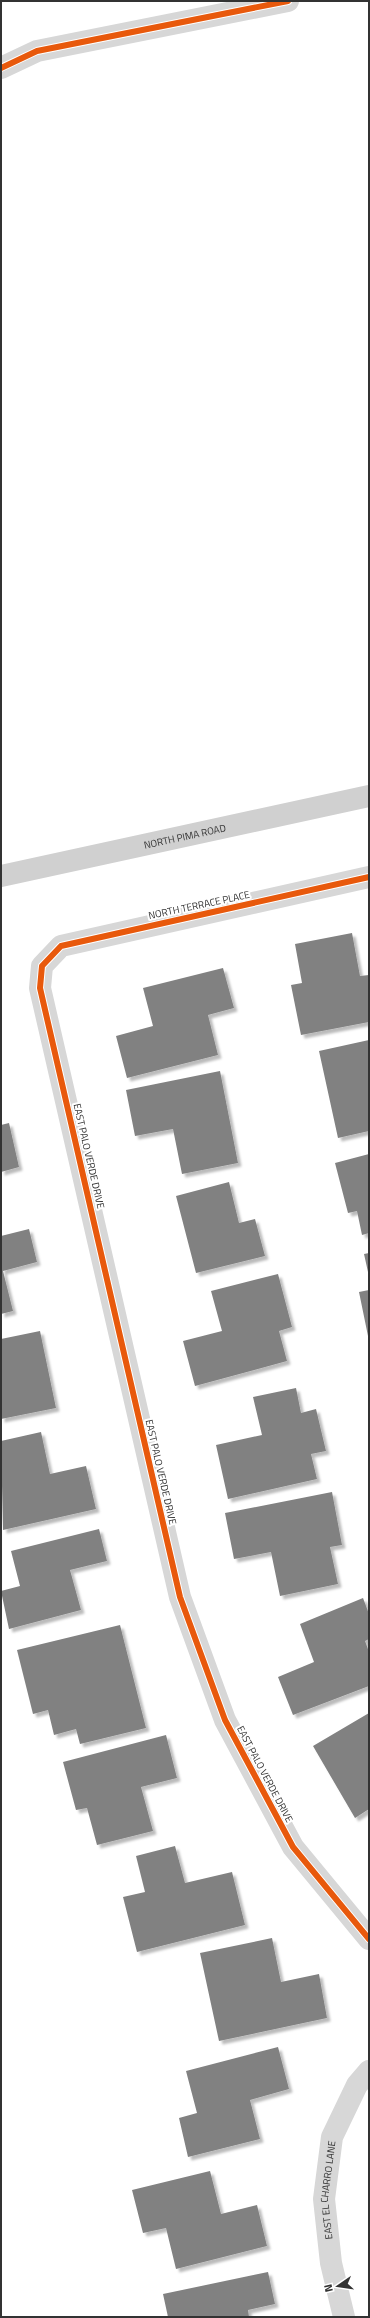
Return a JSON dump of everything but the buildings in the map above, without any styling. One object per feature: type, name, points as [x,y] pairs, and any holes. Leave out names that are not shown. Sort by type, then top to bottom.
[{"type":"main road","name":"NORTH PIMA ROAD","points":[[1,876],[369,796]]},
{"type":"street","points":[[1,68],[37,51],[288,1]]},
{"type":"street","name":"NORTH TERRACE PLACE","points":[[42,966],[61,946],[369,877]]},
{"type":"street","name":"EAST PALO VERDE DRIVE","points":[[42,966],[40,988],[180,1597],[225,1720],[293,1847],[369,1939]]},
{"type":"street","name":"EAST EL CHARRO LANE","points":[[344,2317],[331,2263],[324,2199],[332,2137],[357,2085],[369,2071]]},
{"type":"cycle path","points":[[1,68],[37,51],[288,1]]},
{"type":"cycle path","points":[[369,877],[61,946],[42,966],[40,988],[180,1597],[225,1720],[293,1847],[369,1939]]}]
